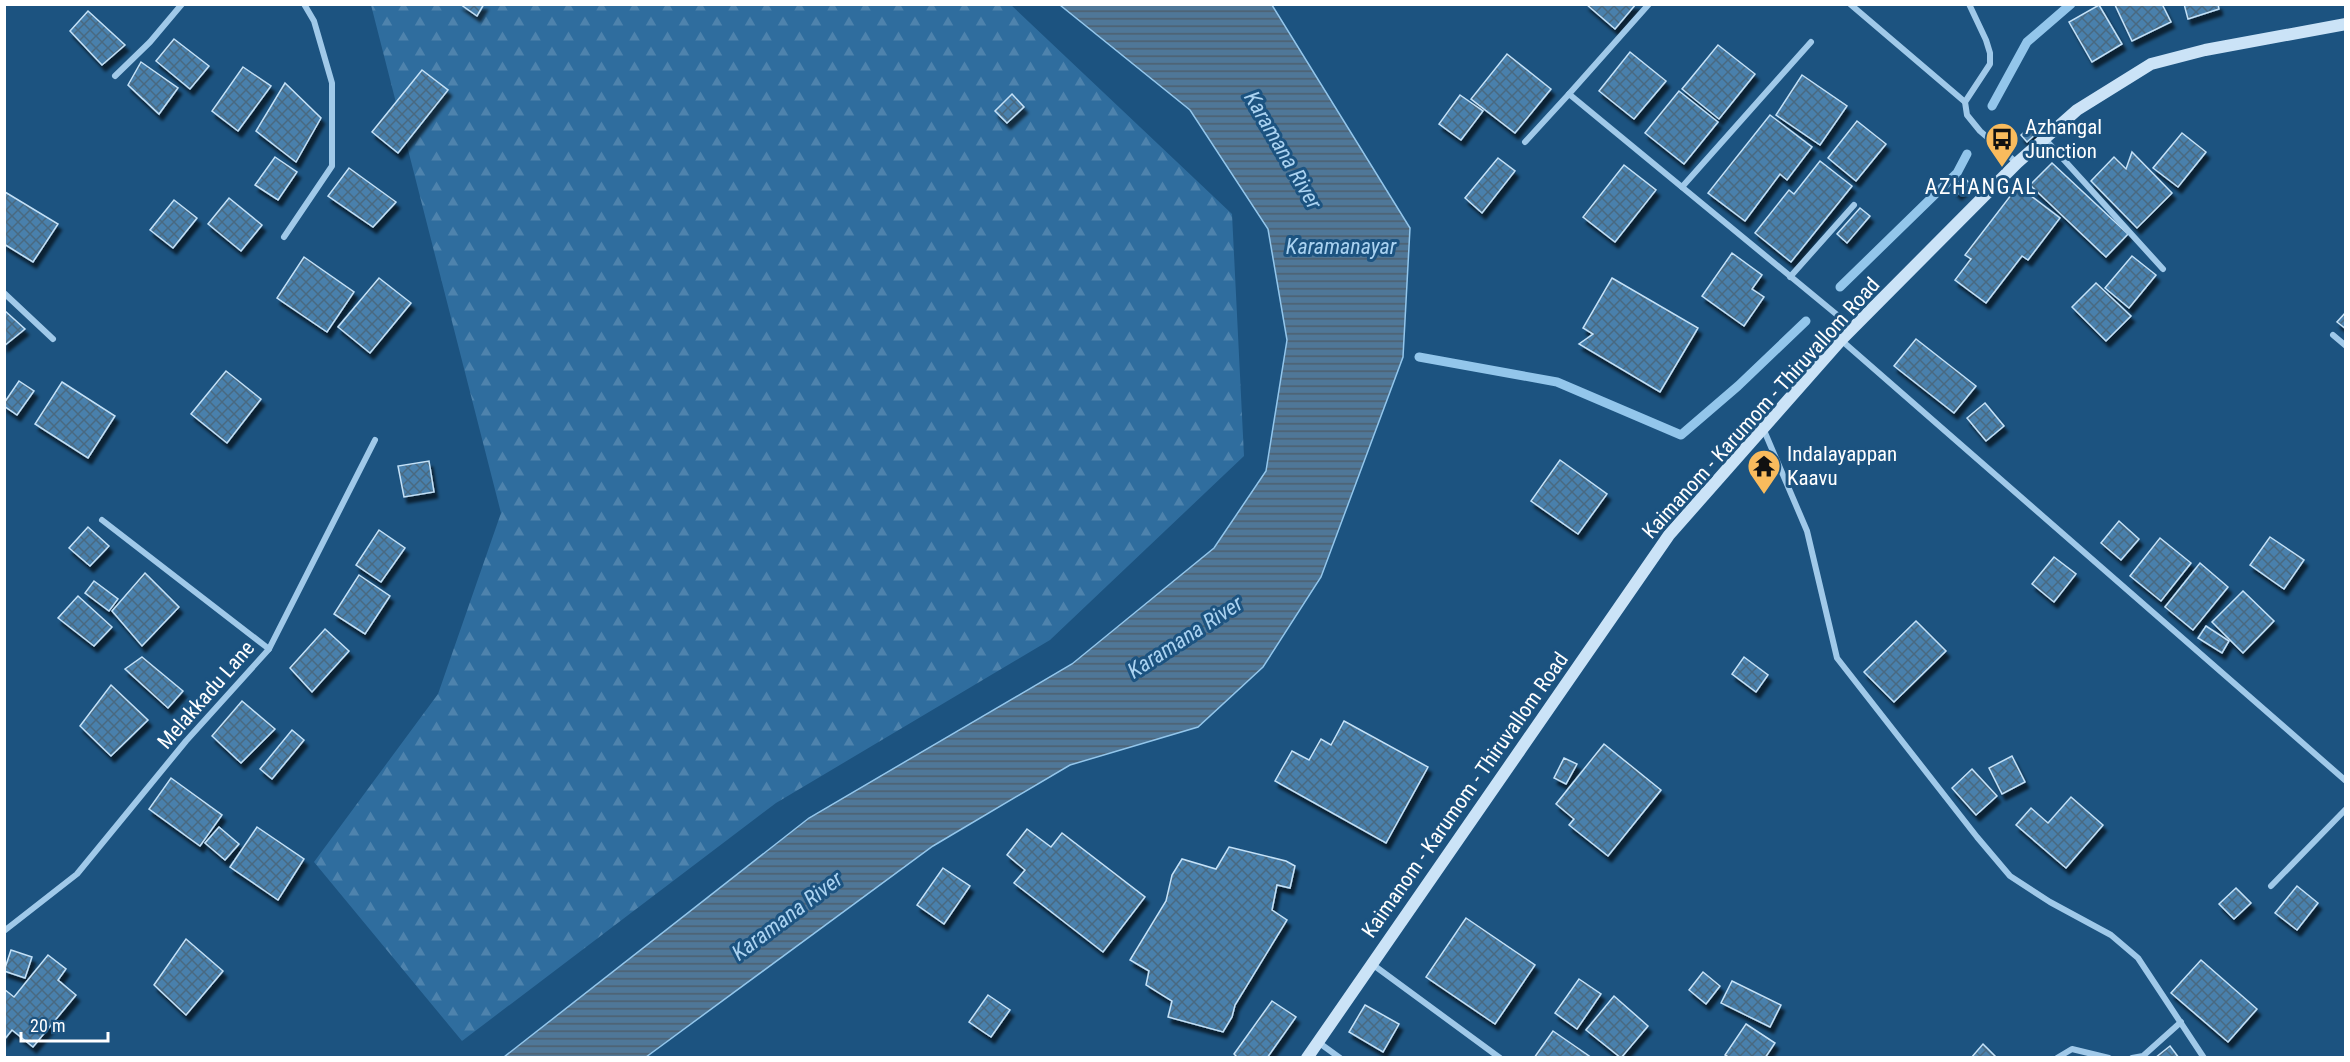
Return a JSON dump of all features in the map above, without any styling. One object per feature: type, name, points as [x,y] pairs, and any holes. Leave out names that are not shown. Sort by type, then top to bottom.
[{"type":"main road","name":"Kaimanom - Karumom - Thiruvallom Road","points":[[1307,1058],[1669,535],[1841,340],[2017,163],[2077,110],[2151,64],[2205,50],[2346,24]]},
{"type":"street","points":[[115,76],[150,42],[182,4]]},
{"type":"street","points":[[284,237],[332,166],[332,83],[314,21],[304,4]]},
{"type":"street","points":[[1525,142],[1649,4]]},
{"type":"street","points":[[1850,4],[1965,102],[1969,119],[2017,163]]},
{"type":"street","points":[[1965,102],[1990,64],[1986,40],[1969,4]]},
{"type":"street","points":[[1682,188],[1810,42]]},
{"type":"street","points":[[1569,94],[1853,328]]},
{"type":"street","points":[[2044,138],[2163,269]]},
{"type":"street","points":[[1791,277],[1854,205]]},
{"type":"street","points":[[4,293],[53,339]]},
{"type":"street","points":[[2333,335],[2346,346]]},
{"type":"street","points":[[1841,340],[2346,781]]},
{"type":"street","points":[[1763,428],[1807,531],[1837,658],[2010,876],[2050,902],[2111,935],[2138,958],[2204,1058]]},
{"type":"street","name":"Melakkadu Lane","points":[[4,931],[77,874],[186,741],[269,649],[375,440]]},
{"type":"street","points":[[102,520],[269,649]]},
{"type":"street","points":[[2271,886],[2346,809]]},
{"type":"street","points":[[1372,963],[1500,1058]]},
{"type":"street","points":[[2132,1058],[2143,1056],[2181,1022]]},
{"type":"street","points":[[1318,1042],[1340,1058]]},
{"type":"street","points":[[2057,1058],[2072,1049],[2109,1058]]},
{"type":"green space","points":[[371,5],[1011,5],[1232,214],[1244,456],[1050,640],[776,803],[462,1041],[314,862],[438,694],[501,513]]},
{"type":"water","name":"Karamanayar","points":[[1060,5],[1272,5],[1410,228],[1403,357],[1321,577],[1263,667],[1198,727],[1070,765],[933,846],[646,1057],[504,1057],[809,818],[1072,664],[1214,548],[1266,471],[1287,340],[1268,229],[1190,110]]},
{"type":"building","points":[[460,4],[484,4],[477,16]]},
{"type":"building","points":[[1586,4],[1636,4],[1615,29]]},
{"type":"building","points":[[2162,4],[2171,22],[2132,41],[2115,5]]},
{"type":"building","points":[[2184,4],[2218,4],[2219,9],[2188,19]]},
{"type":"building","points":[[2099,5],[2122,44],[2092,62],[2069,22]]},
{"type":"building","points":[[88,11],[125,45],[102,65],[70,31]]},
{"type":"building","points":[[174,39],[209,66],[190,89],[156,61]]},
{"type":"building","points":[[1718,45],[1755,74],[1719,119],[1682,89]]},
{"type":"building","points":[[1630,52],[1666,81],[1634,119],[1599,91]]},
{"type":"building","points":[[1507,54],[1551,89],[1515,133],[1471,99]]},
{"type":"building","points":[[141,62],[178,88],[159,114],[128,85]]},
{"type":"building","points":[[243,67],[271,86],[238,131],[212,111]]},
{"type":"building","points":[[422,70],[448,90],[398,153],[372,132]]},
{"type":"building","points":[[1802,75],[1847,106],[1820,145],[1776,115]]},
{"type":"building","points":[[285,83],[321,118],[296,162],[256,131]]},
{"type":"building","points":[[1679,91],[1718,122],[1684,164],[1645,133]]},
{"type":"building","points":[[1012,94],[1024,107],[1007,123],[995,111]]},
{"type":"building","points":[[1460,95],[1483,111],[1461,140],[1439,124]]},
{"type":"building","points":[[1770,115],[1812,147],[1787,180],[1780,174],[1745,221],[1708,193]]},
{"type":"building","points":[[1857,121],[1886,144],[1856,181],[1828,158]]},
{"type":"building","points":[[2033,124],[2039,131],[2027,142],[2021,135]]},
{"type":"building","points":[[2182,133],[2206,152],[2178,187],[2153,168]]},
{"type":"building","points":[[2132,152],[2172,193],[2137,228],[2091,181],[2114,157],[2126,169]]},
{"type":"building","points":[[275,157],[297,172],[278,200],[255,185]]},
{"type":"building","points":[[1498,158],[1515,171],[1482,213],[1465,198]]},
{"type":"building","points":[[1820,161],[1852,186],[1791,262],[1755,233],[1789,190],[1794,194]]},
{"type":"building","points":[[2052,163],[2128,234],[2106,257],[2030,185]]},
{"type":"building","points":[[1624,165],[1656,190],[1615,242],[1583,217]]},
{"type":"building","points":[[349,168],[396,202],[373,227],[328,196]]},
{"type":"building","points":[[1964,177],[1970,184],[1958,194],[1952,187]]},
{"type":"building","points":[[2018,186],[2060,218],[2028,260],[2022,256],[1986,303],[1955,280],[1971,259],[1965,255]]},
{"type":"building","points":[[5,192],[58,224],[33,262],[4,244]]},
{"type":"building","points":[[229,198],[262,225],[241,251],[208,224]]},
{"type":"building","points":[[174,200],[197,218],[173,248],[150,230]]},
{"type":"building","points":[[1860,208],[1870,216],[1847,243],[1837,234]]},
{"type":"building","points":[[1732,253],[1762,275],[1752,289],[1764,297],[1744,326],[1702,296]]},
{"type":"building","points":[[2132,256],[2156,275],[2129,308],[2105,288]]},
{"type":"building","points":[[304,257],[354,292],[327,332],[277,298]]},
{"type":"building","points":[[379,278],[411,303],[370,353],[338,327]]},
{"type":"building","points":[[1612,278],[1698,328],[1660,392],[1579,344],[1593,334],[1583,328]]},
{"type":"building","points":[[2096,283],[2131,316],[2106,341],[2072,307]]},
{"type":"building","points":[[4,310],[25,329],[4,346]]},
{"type":"building","points":[[2346,312],[2346,329],[2337,322]]},
{"type":"building","points":[[1916,339],[1976,386],[1954,413],[1894,366]]},
{"type":"building","points":[[226,371],[261,399],[227,443],[191,414]]},
{"type":"building","points":[[19,381],[34,391],[17,415],[4,406],[4,403]]},
{"type":"building","points":[[62,382],[115,416],[88,458],[35,424]]},
{"type":"building","points":[[1985,403],[2004,426],[1986,441],[1967,418]]},
{"type":"building","points":[[1560,460],[1607,494],[1578,534],[1531,501]]},
{"type":"building","points":[[429,461],[434,492],[404,497],[398,466]]},
{"type":"building","points":[[2119,521],[2139,539],[2121,560],[2101,543]]},
{"type":"building","points":[[88,527],[109,546],[90,566],[69,548]]},
{"type":"building","points":[[379,530],[405,548],[381,582],[356,565]]},
{"type":"building","points":[[2270,537],[2304,560],[2284,589],[2250,565]]},
{"type":"building","points":[[2160,538],[2191,563],[2161,601],[2130,576]]},
{"type":"building","points":[[2054,557],[2076,574],[2054,602],[2032,584]]},
{"type":"building","points":[[2200,563],[2228,587],[2193,630],[2165,607]]},
{"type":"building","points":[[145,573],[179,607],[142,646],[112,611]]},
{"type":"building","points":[[359,575],[390,596],[365,634],[334,614]]},
{"type":"building","points":[[94,581],[118,599],[109,611],[85,593]]},
{"type":"building","points":[[2243,591],[2274,621],[2243,653],[2212,622]]},
{"type":"building","points":[[78,596],[112,627],[94,646],[58,618]]},
{"type":"building","points":[[1916,621],[1946,651],[1894,702],[1864,672]]},
{"type":"building","points":[[2206,626],[2229,641],[2222,653],[2198,638]]},
{"type":"building","points":[[325,629],[349,651],[312,692],[290,668]]},
{"type":"building","points":[[142,657],[183,691],[168,708],[125,669]]},
{"type":"building","points":[[1744,657],[1768,675],[1756,692],[1732,674]]},
{"type":"building","points":[[111,685],[148,720],[111,756],[80,726]]},
{"type":"building","points":[[242,701],[275,729],[241,763],[212,736]]},
{"type":"building","points":[[1344,721],[1428,767],[1386,843],[1275,781],[1292,751],[1309,760],[1321,739],[1331,745]]},
{"type":"building","points":[[292,730],[304,740],[272,779],[260,769]]},
{"type":"building","points":[[1604,744],[1661,790],[1608,856],[1569,825],[1574,819],[1556,804]]},
{"type":"building","points":[[2012,756],[2025,782],[2002,794],[1989,768]]},
{"type":"building","points":[[1564,758],[1577,764],[1566,784],[1554,778]]},
{"type":"building","points":[[1972,769],[1997,796],[1976,815],[1952,788]]},
{"type":"building","points":[[171,778],[222,815],[200,846],[149,809]]},
{"type":"building","points":[[2071,797],[2103,825],[2066,868],[2016,825],[2031,808],[2048,823]]},
{"type":"building","points":[[219,827],[239,844],[225,860],[205,843]]},
{"type":"building","points":[[257,827],[304,859],[278,900],[230,867]]},
{"type":"building","points":[[1027,829],[1051,847],[1062,833],[1145,897],[1103,952],[1014,883],[1025,870],[1007,855]]},
{"type":"building","points":[[1229,847],[1286,861],[1295,866],[1290,888],[1277,885],[1272,910],[1287,920],[1235,1005],[1232,1017],[1223,1032],[1168,1017],[1172,1001],[1146,985],[1149,971],[1130,960],[1166,901],[1172,875],[1182,859],[1216,869]]},
{"type":"building","points":[[943,868],[970,886],[944,924],[917,905]]},
{"type":"building","points":[[2297,886],[2318,903],[2297,930],[2275,913]]},
{"type":"building","points":[[2236,888],[2251,903],[2234,919],[2219,904]]},
{"type":"building","points":[[1466,918],[1535,965],[1495,1024],[1426,977]]},
{"type":"building","points":[[186,939],[223,971],[186,1015],[154,985]]},
{"type":"building","points":[[11,950],[32,957],[25,978],[4,971]]},
{"type":"building","points":[[48,955],[66,969],[58,980],[76,995],[33,1047],[12,1030],[4,1040],[4,989],[14,997]]},
{"type":"building","points":[[2201,960],[2257,1009],[2228,1042],[2171,993]]},
{"type":"building","points":[[1703,972],[1720,986],[1706,1004],[1689,990]]},
{"type":"building","points":[[1579,979],[1601,994],[1577,1029],[1555,1013]]},
{"type":"building","points":[[1732,981],[1781,1005],[1770,1027],[1721,1003]]},
{"type":"building","points":[[988,995],[1010,1010],[991,1037],[969,1022]]},
{"type":"building","points":[[1614,996],[1648,1026],[1621,1058],[1586,1030]]},
{"type":"building","points":[[1272,1001],[1296,1017],[1267,1058],[1238,1058],[1234,1054]]},
{"type":"building","points":[[1365,1005],[1399,1024],[1383,1052],[1349,1032]]},
{"type":"building","points":[[1746,1024],[1775,1043],[1765,1058],[1730,1058],[1725,1055]]},
{"type":"building","points":[[1553,1031],[1592,1058],[1534,1058]]},
{"type":"building","points":[[1983,1044],[1997,1058],[1971,1058]]},
{"type":"building","points":[[2170,1046],[2179,1058],[2155,1058]]},
{"type":"waterway","points":[[1992,106],[2027,42],[2071,4]]},
{"type":"waterway","points":[[1840,287],[1957,173],[1967,154]]},
{"type":"waterway","points":[[1419,357],[1557,382],[1681,435],[1738,386],[1806,321]]},
{"type":"place","name":"Azhangal Junction","points":[[2002,168]]},
{"type":"place","name":"Indalayappan Kaavu","points":[[1764,495]]},
{"type":"district","name":"AZHANGAL","points":[[1981,186]]},
{"type":"water label","name":"Karamana River","points":[[1283,150]]},
{"type":"water label","name":"Karamana River","points":[[1185,637]]},
{"type":"water label","name":"Karamana River","points":[[787,916]]}]
